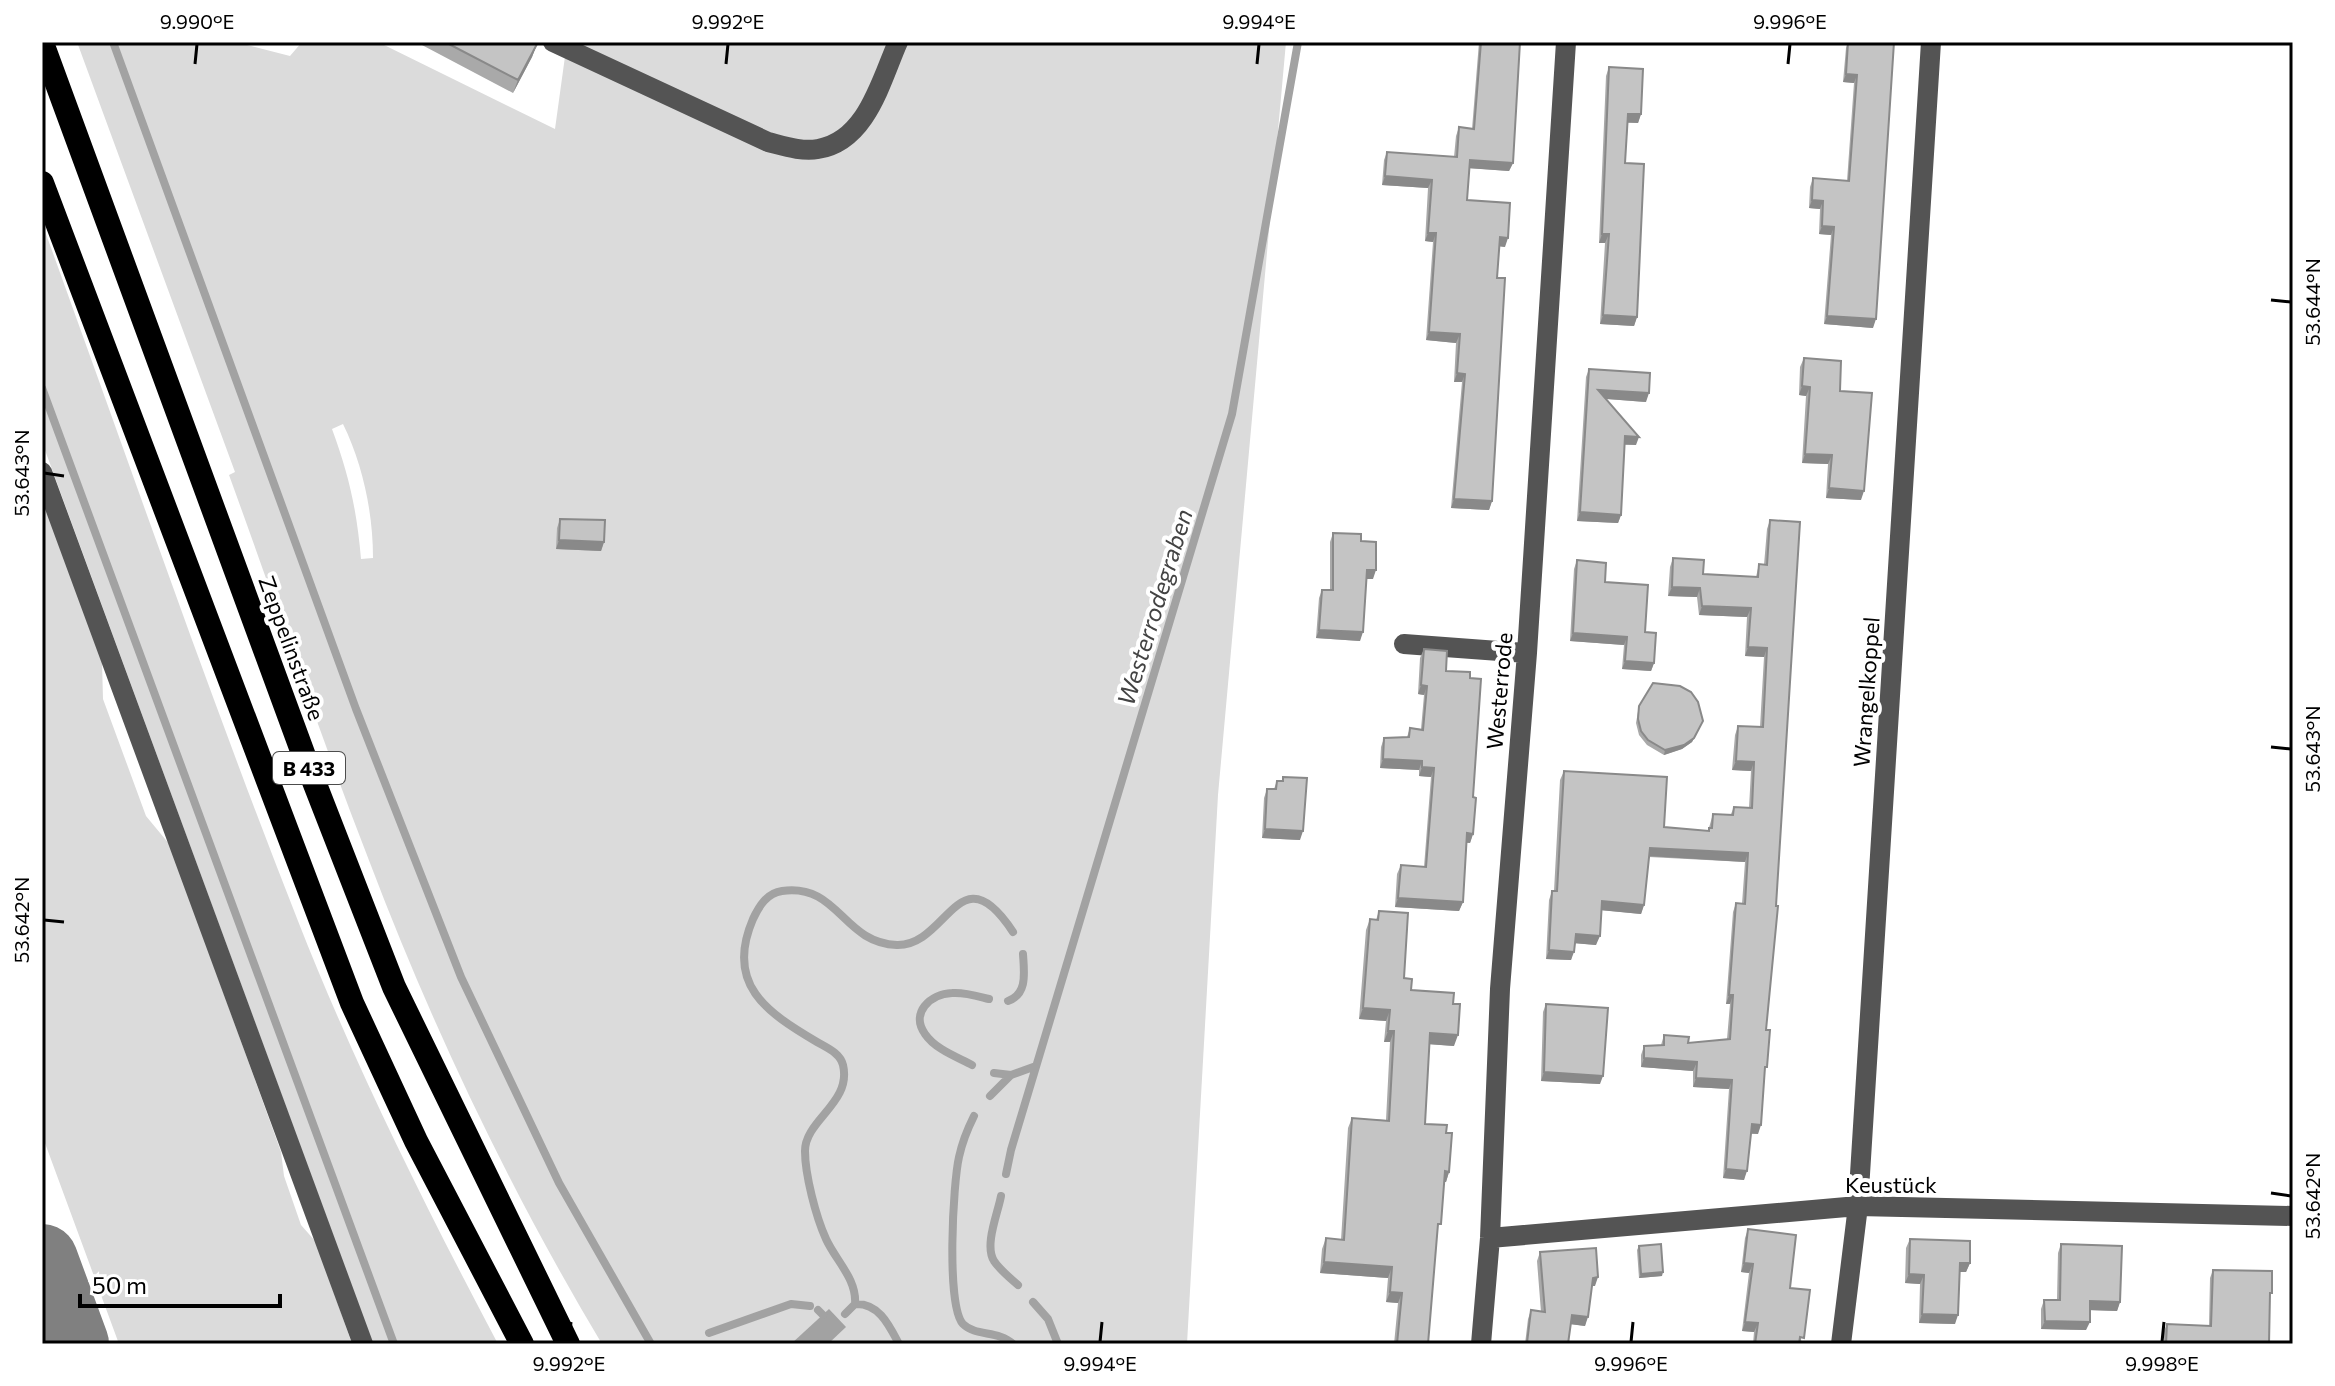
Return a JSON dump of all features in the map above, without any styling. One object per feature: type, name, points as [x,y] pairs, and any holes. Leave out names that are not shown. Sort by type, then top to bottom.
[{"type":"highway","name":"Zeppelinstraße","points":[[42,43],[299,741],[394,987],[568,1344]]},
{"type":"highway","name":"B 433","points":[[42,183],[352,1003],[416,1141],[522,1344]]},
{"type":"street","points":[[556,44],[768,142],[817,149],[838,143],[860,125],[898,42]]},
{"type":"street","name":"Westerrode","points":[[1481,1344],[1490,1238],[1500,989],[1527,653],[1566,42]]},
{"type":"street","name":"Wrangelkoppel","points":[[1841,1344],[1858,1206],[1931,42]]},
{"type":"street","points":[[42,472],[363,1344]]},
{"type":"street","points":[[1404,644],[1527,653]]},
{"type":"street","name":"Keustück","points":[[1490,1238],[1858,1206],[2293,1216]]},
{"type":"shaded area","points":[[77,42],[235,42],[290,56],[302,42],[378,42],[555,129],[567,42],[1286,42],[1218,795],[1187,1344],[602,1344],[505,1169],[420,987],[316,718],[229,475],[235,472]],"holes":[[[343,424],[366,490],[373,558],[361,559],[351,493],[332,429]]]},
{"type":"shaded area","points":[[42,223],[298,921],[392,1135],[498,1344],[373,1344],[42,442]]},
{"type":"shaded area","points":[[42,497],[102,662],[103,699],[146,816],[170,845],[281,1152],[284,1176],[301,1225],[316,1242],[352,1344],[119,1344],[42,1135]]},
{"type":"shaded area","points":[[829,1309],[846,1327],[828,1344],[791,1344]]},
{"type":"building","points":[[445,42],[532,42],[537,44],[518,80]]},
{"type":"building","points":[[1481,42],[1520,42],[1513,163],[1470,160],[1467,200],[1510,203],[1508,238],[1500,237],[1497,278],[1505,278],[1492,501],[1454,499],[1465,374],[1457,373],[1460,334],[1429,332],[1436,233],[1428,233],[1432,180],[1385,176],[1387,152],[1457,157],[1459,127],[1474,129]]},
{"type":"building","points":[[1848,42],[1894,42],[1876,319],[1827,316],[1834,227],[1822,226],[1823,201],[1812,200],[1813,178],[1849,181],[1857,75],[1846,74]]},
{"type":"building","points":[[1609,67],[1643,69],[1641,114],[1628,114],[1625,163],[1644,164],[1637,317],[1603,315],[1609,234],[1602,234]]},
{"type":"building","points":[[1804,358],[1841,361],[1840,391],[1872,393],[1864,491],[1829,488],[1832,455],[1805,454],[1810,387],[1802,386]]},
{"type":"building","points":[[1589,369],[1650,373],[1649,393],[1598,390],[1639,437],[1625,436],[1621,515],[1580,512]]},
{"type":"building","points":[[560,519],[605,520],[604,542],[559,540]]},
{"type":"building","points":[[1770,520],[1800,522],[1778,906],[1766,1030],[1770,1030],[1767,1067],[1761,1125],[1752,1124],[1747,1171],[1726,1169],[1732,1080],[1696,1078],[1697,1062],[1644,1058],[1644,1046],[1664,1045],[1664,1035],[1689,1037],[1688,1043],[1730,1039],[1733,995],[1729,995],[1736,903],[1745,904],[1748,853],[1650,848],[1644,905],[1602,901],[1600,936],[1576,934],[1574,952],[1549,950],[1552,891],[1557,891],[1564,771],[1667,777],[1664,827],[1709,831],[1713,814],[1733,815],[1734,807],[1752,808],[1754,762],[1736,761],[1738,726],[1763,727],[1767,648],[1748,647],[1751,608],[1702,606],[1700,588],[1672,587],[1673,558],[1704,560],[1703,574],[1758,577],[1759,564],[1767,565]]},
{"type":"building","points":[[1333,533],[1361,534],[1361,541],[1376,542],[1376,570],[1367,570],[1363,632],[1319,630],[1322,590],[1333,590]]},
{"type":"building","points":[[1577,560],[1606,563],[1605,582],[1648,585],[1645,632],[1656,633],[1654,663],[1625,661],[1627,637],[1573,633]]},
{"type":"building","points":[[1424,649],[1447,651],[1446,671],[1470,672],[1470,678],[1481,679],[1473,797],[1476,798],[1473,834],[1467,833],[1463,902],[1398,898],[1401,865],[1426,867],[1434,768],[1422,767],[1422,761],[1383,759],[1384,738],[1409,737],[1410,728],[1423,730],[1427,686],[1421,685]]},
{"type":"building","points":[[1653,683],[1680,686],[1691,692],[1698,702],[1703,721],[1694,738],[1684,745],[1665,750],[1648,740],[1641,731],[1639,706]]},
{"type":"building","points":[[1283,777],[1307,778],[1303,831],[1265,829],[1267,789],[1276,789],[1277,781],[1283,781]]},
{"type":"building","points":[[1379,911],[1408,913],[1404,978],[1412,979],[1411,990],[1454,993],[1453,1004],[1460,1004],[1458,1035],[1430,1033],[1425,1124],[1447,1125],[1446,1133],[1452,1133],[1441,1224],[1438,1224],[1428,1344],[1397,1344],[1402,1293],[1390,1292],[1392,1267],[1324,1262],[1326,1238],[1344,1240],[1352,1118],[1389,1121],[1394,1031],[1388,1031],[1390,1010],[1363,1008],[1370,919],[1378,920]]},
{"type":"building","points":[[1546,1004],[1608,1008],[1603,1076],[1544,1072]]},
{"type":"building","points":[[1748,1229],[1796,1235],[1790,1288],[1810,1290],[1804,1338],[1800,1337],[1799,1344],[1755,1344],[1758,1323],[1745,1322],[1753,1264],[1744,1263]]},
{"type":"building","points":[[1910,1239],[1970,1241],[1970,1263],[1960,1263],[1958,1315],[1922,1314],[1924,1275],[1909,1274]]},
{"type":"building","points":[[1661,1244],[1663,1272],[1641,1274],[1639,1246]]},
{"type":"building","points":[[2061,1244],[2122,1246],[2120,1302],[2090,1301],[2090,1322],[2045,1321],[2044,1300],[2060,1300]]},
{"type":"building","points":[[1596,1248],[1598,1277],[1593,1278],[1588,1317],[1572,1315],[1568,1344],[1527,1343],[1531,1310],[1545,1312],[1540,1252]]},
{"type":"building","points":[[2213,1270],[2272,1271],[2269,1344],[2166,1344],[2167,1324],[2211,1326]]},
{"type":"waterway","points":[[113,42],[356,709],[461,977],[559,1183],[651,1344]]},
{"type":"waterway","name":"Westerrodegraben","points":[[1006,1174],[1232,414],[1298,42]]},
{"type":"waterway","points":[[42,388],[394,1344]]},
{"type":"waterway","points":[[845,1314],[855,1304],[853,1286],[818,1219],[805,1161],[807,1140],[812,1130],[841,1090],[843,1065],[836,1054],[798,1031],[755,994],[747,979],[744,961],[753,919],[772,894],[801,891],[829,904],[864,935],[879,942],[897,945],[914,941],[966,900],[979,900],[995,909],[1013,932]]},
{"type":"waterway","points":[[1008,1001],[1022,988],[1023,954]]},
{"type":"waterway","points":[[972,1065],[929,1039],[921,1026],[921,1012],[930,1001],[944,994],[962,993],[989,999]]},
{"type":"waterway","points":[[990,1096],[1011,1075],[1036,1066]]},
{"type":"waterway","points":[[994,1073],[1011,1075]]},
{"type":"waterway","points":[[974,1116],[963,1142],[957,1171],[952,1244],[954,1294],[963,1324],[974,1331],[1001,1337],[1013,1344]]},
{"type":"waterway","name":"Westerrodegraben","points":[[1001,1196],[991,1238],[991,1254],[999,1268],[1018,1285]]},
{"type":"waterway","name":"Westerrodegraben","points":[[1033,1302],[1048,1319],[1058,1344]]},
{"type":"waterway","points":[[709,1333],[791,1304],[810,1306]]},
{"type":"waterway","points":[[855,1304],[877,1311],[899,1344]]},
{"type":"waterway","points":[[818,1310],[823,1315]]},
{"type":"taxiway","points":[[42,1260],[73,1344]]}]
